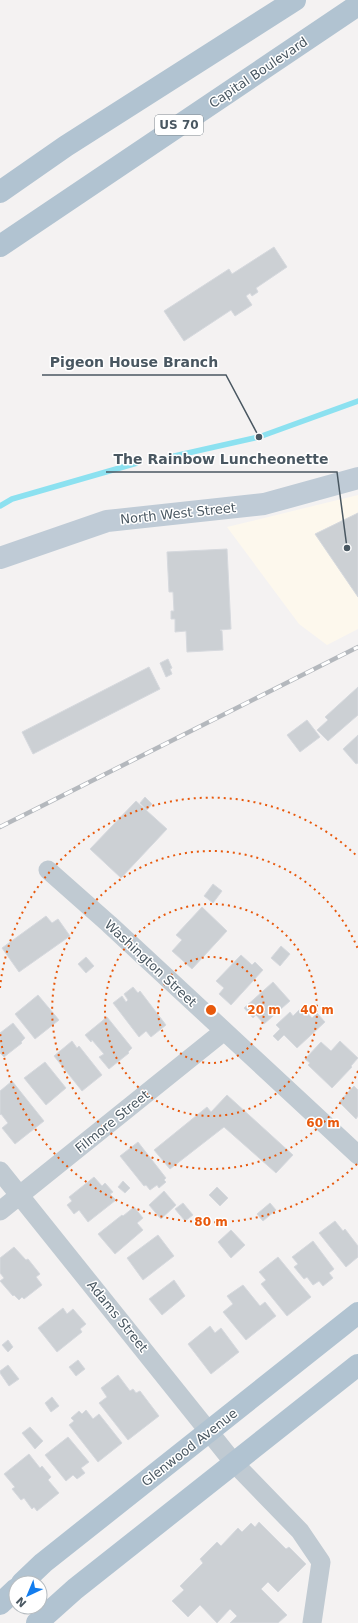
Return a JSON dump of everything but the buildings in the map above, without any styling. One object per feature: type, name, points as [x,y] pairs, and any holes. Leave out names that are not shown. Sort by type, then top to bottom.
[{"type":"main road","points":[[256,25],[290,0]]},
{"type":"main road","points":[[0,192],[66,146],[295,0]]},
{"type":"main road","name":"Capital Boulevard","points":[[0,246],[358,5]]},
{"type":"main road","name":"Glenwood Avenue","points":[[30,1575],[43,1563],[358,1313]]},
{"type":"main road","points":[[38,1623],[75,1589],[358,1364]]},
{"type":"main road","points":[[0,1604],[8,1596]]},
{"type":"street","name":"North West Street","points":[[0,558],[107,521],[264,504],[358,478]]},
{"type":"street","name":"Washington Street","points":[[48,870],[109,924],[358,1155]]},
{"type":"street","name":"Filmore Street","points":[[0,1211],[224,1031]]},
{"type":"street","name":"Adams Street","points":[[0,1171],[210,1431],[234,1463],[300,1531],[321,1562],[312,1623]]},
{"type":"shaded area","points":[[358,495],[358,629],[327,645],[299,624],[227,527]]},
{"type":"waterway","points":[[170,457],[259,437],[358,401]]},
{"type":"waterway","points":[[0,506],[12,499],[137,463]]},
{"type":"railway","points":[[0,827],[358,647]]},
{"type":"place","name":"Pigeon House Branch","points":[[259,437]]},
{"type":"place","name":"The Rainbow Luncheonette","points":[[347,548]]}]
